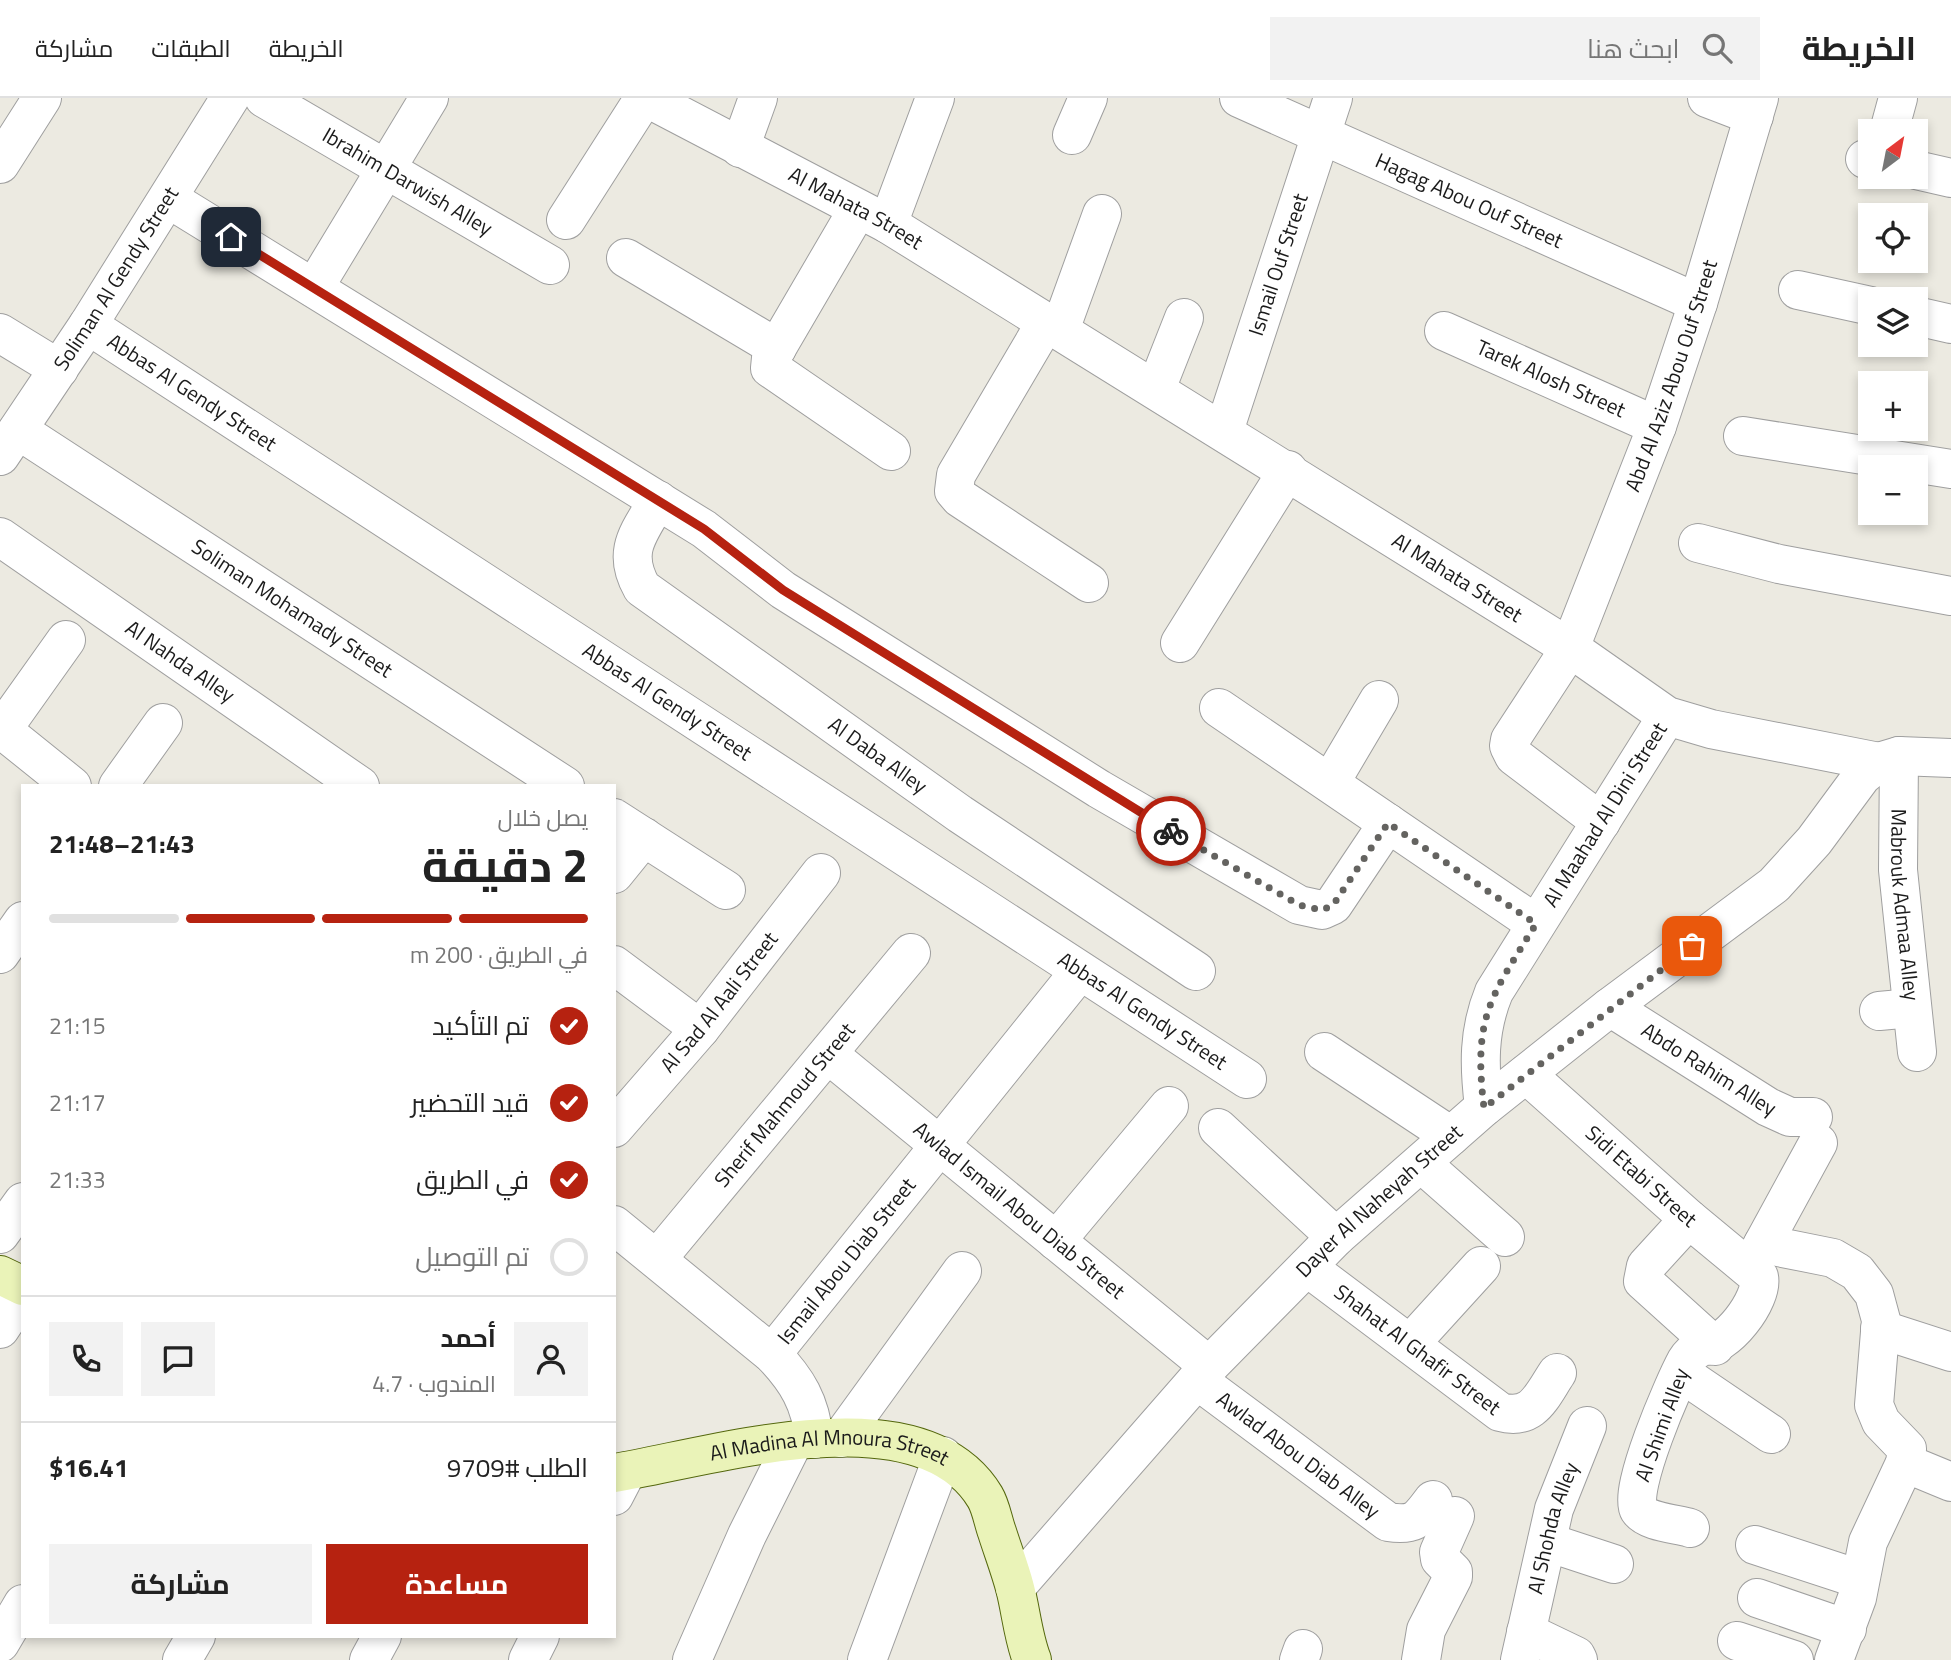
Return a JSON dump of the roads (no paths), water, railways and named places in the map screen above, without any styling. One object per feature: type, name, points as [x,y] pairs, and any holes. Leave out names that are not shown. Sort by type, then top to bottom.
[{"type":"street","name":"Soliman Al Gendy Street","points":[[9,444],[169,199],[230,98]]},
{"type":"street","name":"Ibrahim Darwish Alley","points":[[264,98],[550,265]]},
{"type":"street","points":[[314,288],[429,98]]},
{"type":"street","points":[[566,220],[646,98]]},
{"type":"street","name":"Al Mahata Street","points":[[646,98],[873,216],[1288,470],[1570,648],[1667,716],[1711,729],[1889,759]]},
{"type":"street","points":[[740,148],[758,98]]},
{"type":"street","points":[[891,451],[772,373],[769,363],[777,348],[873,216],[934,98]]},
{"type":"street","points":[[1072,135],[1088,98]]},
{"type":"street","name":"Hagag Abou Ouf Street","points":[[1239,98],[1698,303]]},
{"type":"street","name":"Ismail Ouf Street","points":[[1224,431],[1333,98]]},
{"type":"street","points":[[1707,98],[1757,107]]},
{"type":"street","points":[[1889,119],[1898,98]]},
{"type":"street","points":[[0,164],[30,102]]},
{"type":"street","name":"Abd Al Aziz Abou Ouf Street","points":[[1601,822],[1514,757],[1509,746],[1570,648],[1657,426],[1698,303],[1757,107]]},
{"type":"street","points":[[1928,173],[1951,178]]},
{"type":"street","points":[[169,199],[704,529],[783,590],[1099,789],[1299,905],[1322,910],[1333,905],[1388,823]]},
{"type":"street","points":[[1089,583],[960,498],[954,491],[956,475],[1053,326],[1102,214]]},
{"type":"street","points":[[626,258],[777,348]]},
{"type":"street","points":[[1798,290],[1858,303]]},
{"type":"street","points":[[1156,389],[1184,318]]},
{"type":"street","points":[[1928,319],[1951,324]]},
{"type":"street","name":"Abbas Al Gendy Street","points":[[88,325],[1247,1079]]},
{"type":"street","name":"Tarek Alosh Street","points":[[1444,331],[1657,426]]},
{"type":"street","points":[[0,333],[59,369]]},
{"type":"street","points":[[1743,436],[1951,469]]},
{"type":"street","name":"Soliman Mohamady Street","points":[[9,444],[562,784]]},
{"type":"street","points":[[1180,643],[1288,470]]},
{"type":"street","name":"Al Daba Alley","points":[[658,500],[633,545],[631,561],[642,588],[960,814],[1196,971]]},
{"type":"street","name":"Al Nahda Alley","points":[[0,537],[357,784]]},
{"type":"street","points":[[1698,543],[1779,564],[1951,596]]},
{"type":"street","points":[[66,640],[1,729],[70,784]]},
{"type":"street","points":[[1330,783],[1379,700]]},
{"type":"street","points":[[1220,708],[1536,924]]},
{"type":"street","name":"Al Maahad Al Dini Street","points":[[1484,1108],[1479,1049],[1484,1018],[1494,992],[1667,716]]},
{"type":"street","points":[[119,784],[163,723]]},
{"type":"street","points":[[1889,759],[1951,758]]},
{"type":"street","name":"Dayer Al Naheyah Street","points":[[1015,1588],[1203,1373],[1336,1237],[1526,1074],[1610,1007],[1774,885],[1814,841],[1862,776],[1889,759]]},
{"type":"street","name":"Mabrouk Admaa Alley","points":[[1889,759],[1898,870],[1896,1010],[1917,1052]]},
{"type":"street","points":[[616,868],[629,827],[726,890]]},
{"type":"street","name":"Al Sad Al Aali Street","points":[[616,1126],[700,1029],[821,873]]},
{"type":"street","points":[[0,954],[21,925]]},
{"type":"street","name":"Sherif Mahmoud Street","points":[[657,1259],[911,953]]},
{"type":"street","points":[[616,966],[700,1029]]},
{"type":"street","name":"Ismail Abou Diab Street","points":[[772,1354],[1080,971]]},
{"type":"street","name":"Abdo Rahim Alley","points":[[1610,1007],[1768,1107],[1816,1130]]},
{"type":"street","points":[[1325,1052],[1451,1136]]},
{"type":"street","name":"Awlad Ismail Abou Diab Street","points":[[828,1054],[1056,1241],[1203,1373]]},
{"type":"street","name":"Sidi Etabi Street","points":[[1526,1074],[1689,1219],[1757,1263],[1833,1258],[1857,1272],[1874,1294],[1880,1329],[1874,1405],[1881,1422],[1907,1449],[1905,1463]]},
{"type":"street","points":[[1056,1241],[1169,1106]]},
{"type":"street","points":[[1218,1128],[1336,1237]]},
{"type":"street","name":"Al Shimi Alley","points":[[1690,1528],[1643,1514],[1636,1499],[1644,1462],[1681,1373],[1693,1352],[1702,1346],[1715,1346],[1759,1297],[1757,1263],[1816,1130]]},
{"type":"street","points":[[1421,1163],[1505,1237]]},
{"type":"street","points":[[0,1234],[21,1205]]},
{"type":"street","points":[[1689,1219],[1646,1266],[1643,1280],[1715,1346]]},
{"type":"street","points":[[616,1229],[772,1354],[793,1375],[807,1401],[817,1440]]},
{"type":"street","points":[[1410,1343],[1481,1266]]},
{"type":"street","name":"Shahat Al Ghafir Street","points":[[1307,1267],[1500,1412],[1515,1416],[1530,1410],[1557,1373]]},
{"type":"street","points":[[692,1660],[747,1535],[817,1440],[962,1270]]},
{"type":"street","points":[[0,1275],[21,1285]]},
{"type":"street","points":[[0,1329],[21,1297]]},
{"type":"street","points":[[1880,1329],[1951,1352]]},
{"type":"street","name":"Awlad Abou Diab Alley","points":[[1203,1373],[1388,1522],[1404,1524],[1444,1508],[1439,1552],[1440,1559],[1453,1572],[1453,1577],[1426,1630],[1421,1660]]},
{"type":"street","points":[[1681,1373],[1771,1434]]},
{"type":"street","name":"Al Shohda Alley","points":[[1578,1660],[1576,1656],[1523,1646],[1558,1500],[1587,1426]]},
{"type":"street","name":"Al Madina Al Mnoura Street","points":[[619,1480],[817,1440],[908,1443],[943,1456],[967,1475],[986,1500],[1015,1588],[1032,1660]]},
{"type":"street","points":[[867,1660],[943,1456]]},
{"type":"street","points":[[1757,1598],[1841,1644],[1868,1542],[1905,1463],[1951,1482]]},
{"type":"street","points":[[1547,1542],[1614,1564]]},
{"type":"street","points":[[1755,1545],[1859,1579]]},
{"type":"street","points":[[0,1643],[21,1607]]},
{"type":"street","points":[[182,1660],[195,1638]]},
{"type":"street","points":[[369,1660],[381,1638]]},
{"type":"street","points":[[528,1660],[539,1638]]},
{"type":"street","points":[[1737,1640],[1794,1660]]}]
